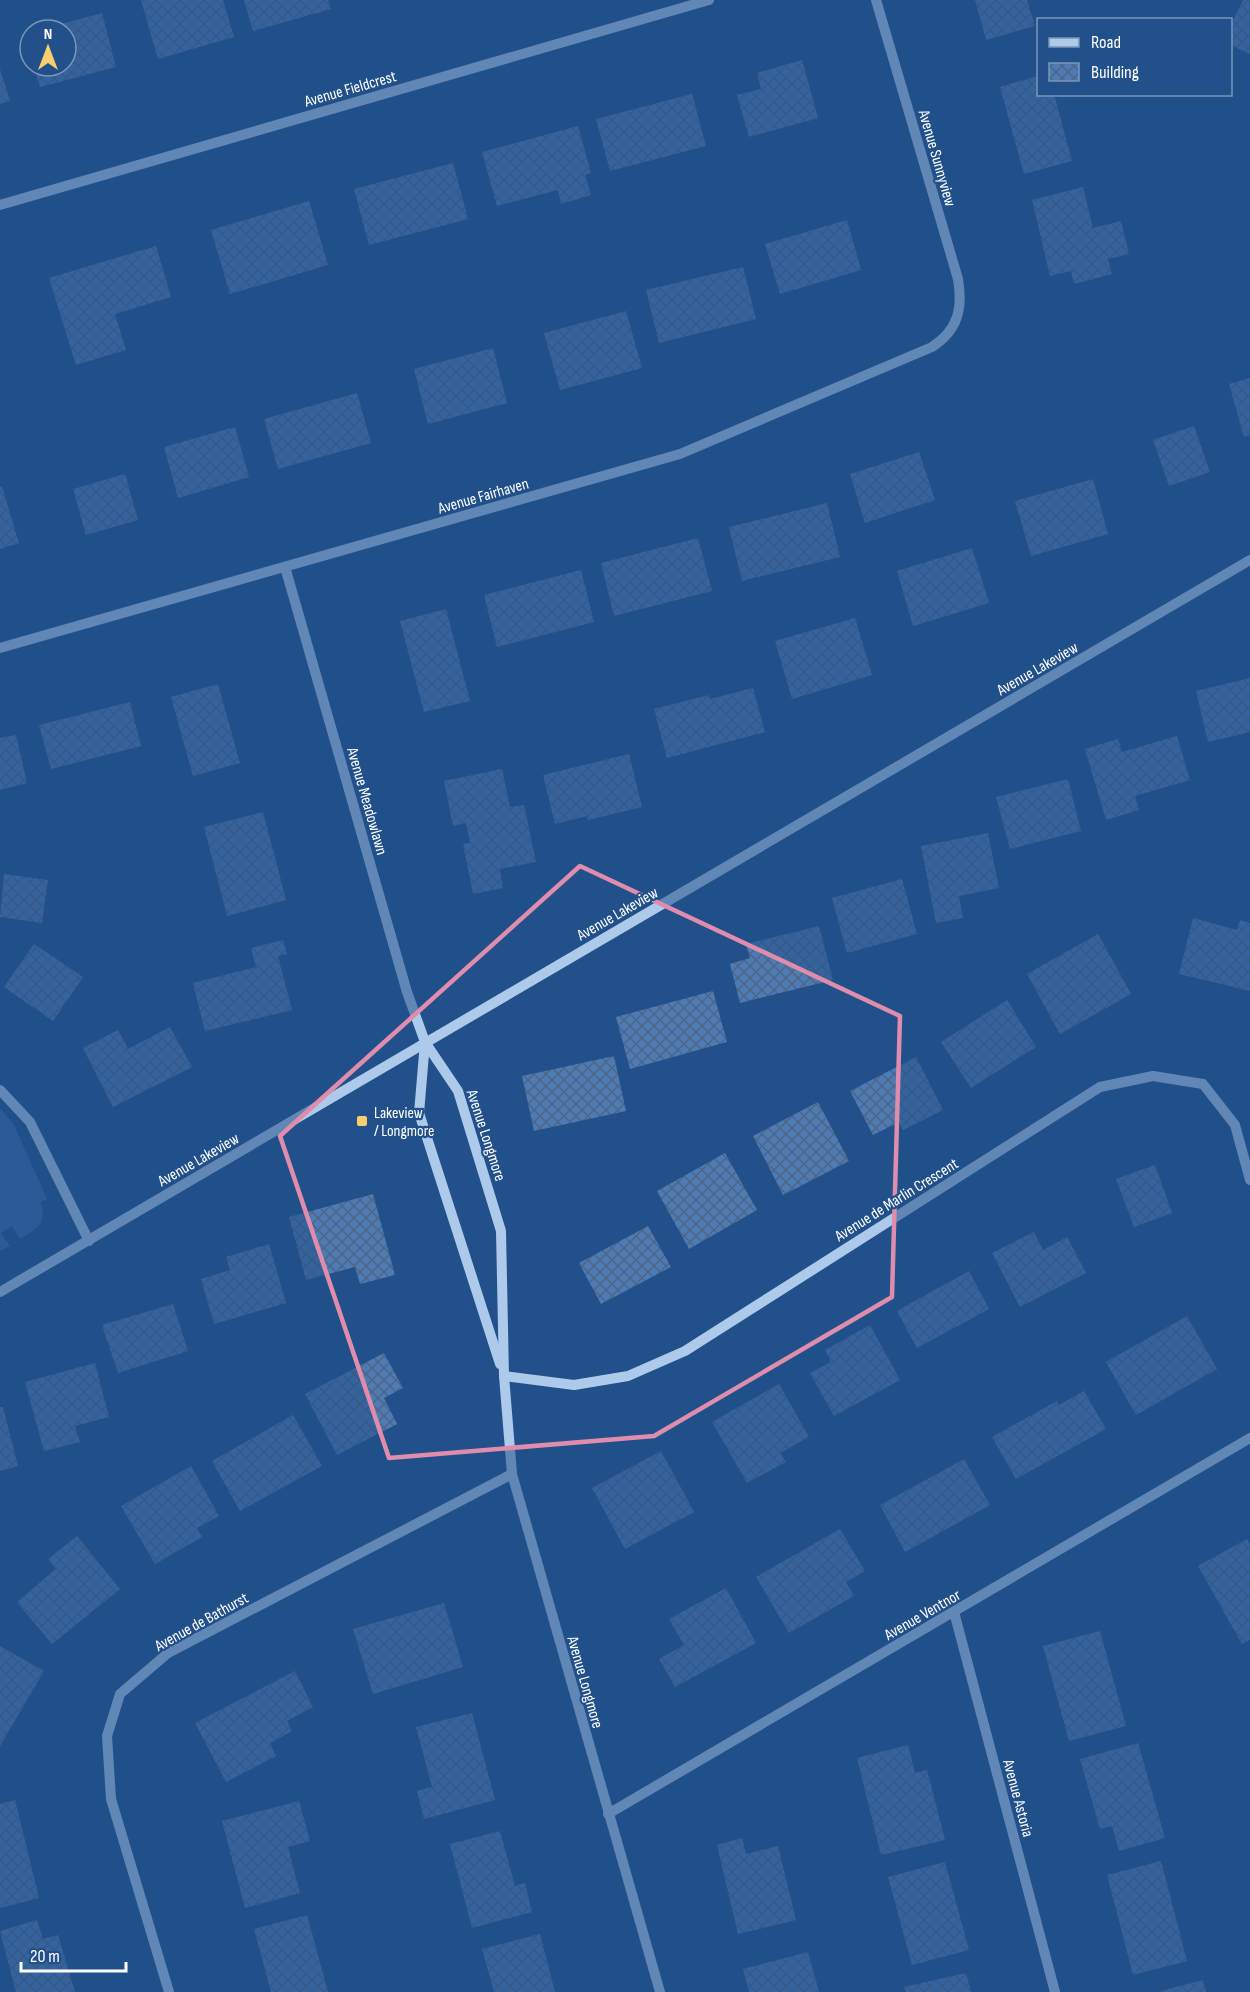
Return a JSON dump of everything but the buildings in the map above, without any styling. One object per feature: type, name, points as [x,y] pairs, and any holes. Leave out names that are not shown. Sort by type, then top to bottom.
[{"type":"street","name":"Avenue Fieldcrest","points":[[0,205],[709,0]]},
{"type":"street","name":"Avenue Sunnyview","points":[[876,0],[958,279],[961,297],[955,326]]},
{"type":"street","name":"Avenue Fairhaven","points":[[0,648],[680,454],[932,347],[946,338],[955,326]]},
{"type":"street","name":"Avenue Lakeview","points":[[0,1292],[1250,560]]},
{"type":"street","name":"Avenue Meadowlawn","points":[[285,567],[407,993],[425,1042]]},
{"type":"street","name":"Avenue Longmore","points":[[425,1042],[419,1113],[504,1376]]},
{"type":"street","name":"Avenue Longmore","points":[[425,1042],[458,1091],[501,1231],[504,1376],[512,1473],[660,1992]]},
{"type":"street","name":"Avenue de Marlin Crescent","points":[[504,1376],[574,1385],[628,1376],[685,1351],[1100,1087],[1153,1076],[1203,1083],[1235,1125],[1250,1180]]},
{"type":"street","points":[[0,1090],[30,1122],[70,1208],[89,1241]]},
{"type":"street","name":"Avenue Ventnor","points":[[608,1814],[1250,1438]]},
{"type":"street","name":"Avenue de Bathurst","points":[[170,1992],[111,1799],[107,1736],[120,1694],[168,1653],[512,1473]]},
{"type":"street","name":"Avenue Astoria","points":[[954,1612],[1054,1992]]},
{"type":"highlighted area","points":[[580,866],[900,1016],[892,1297],[654,1436],[389,1458],[280,1136]]},
{"type":"shaded area","points":[[0,1108],[14,1125],[47,1199],[40,1202],[43,1215],[40,1224],[20,1239],[12,1226],[1,1233],[10,1246],[0,1251]]},
{"type":"place","name":"Lakeview / Longmore","points":[[362,1121]]}]
